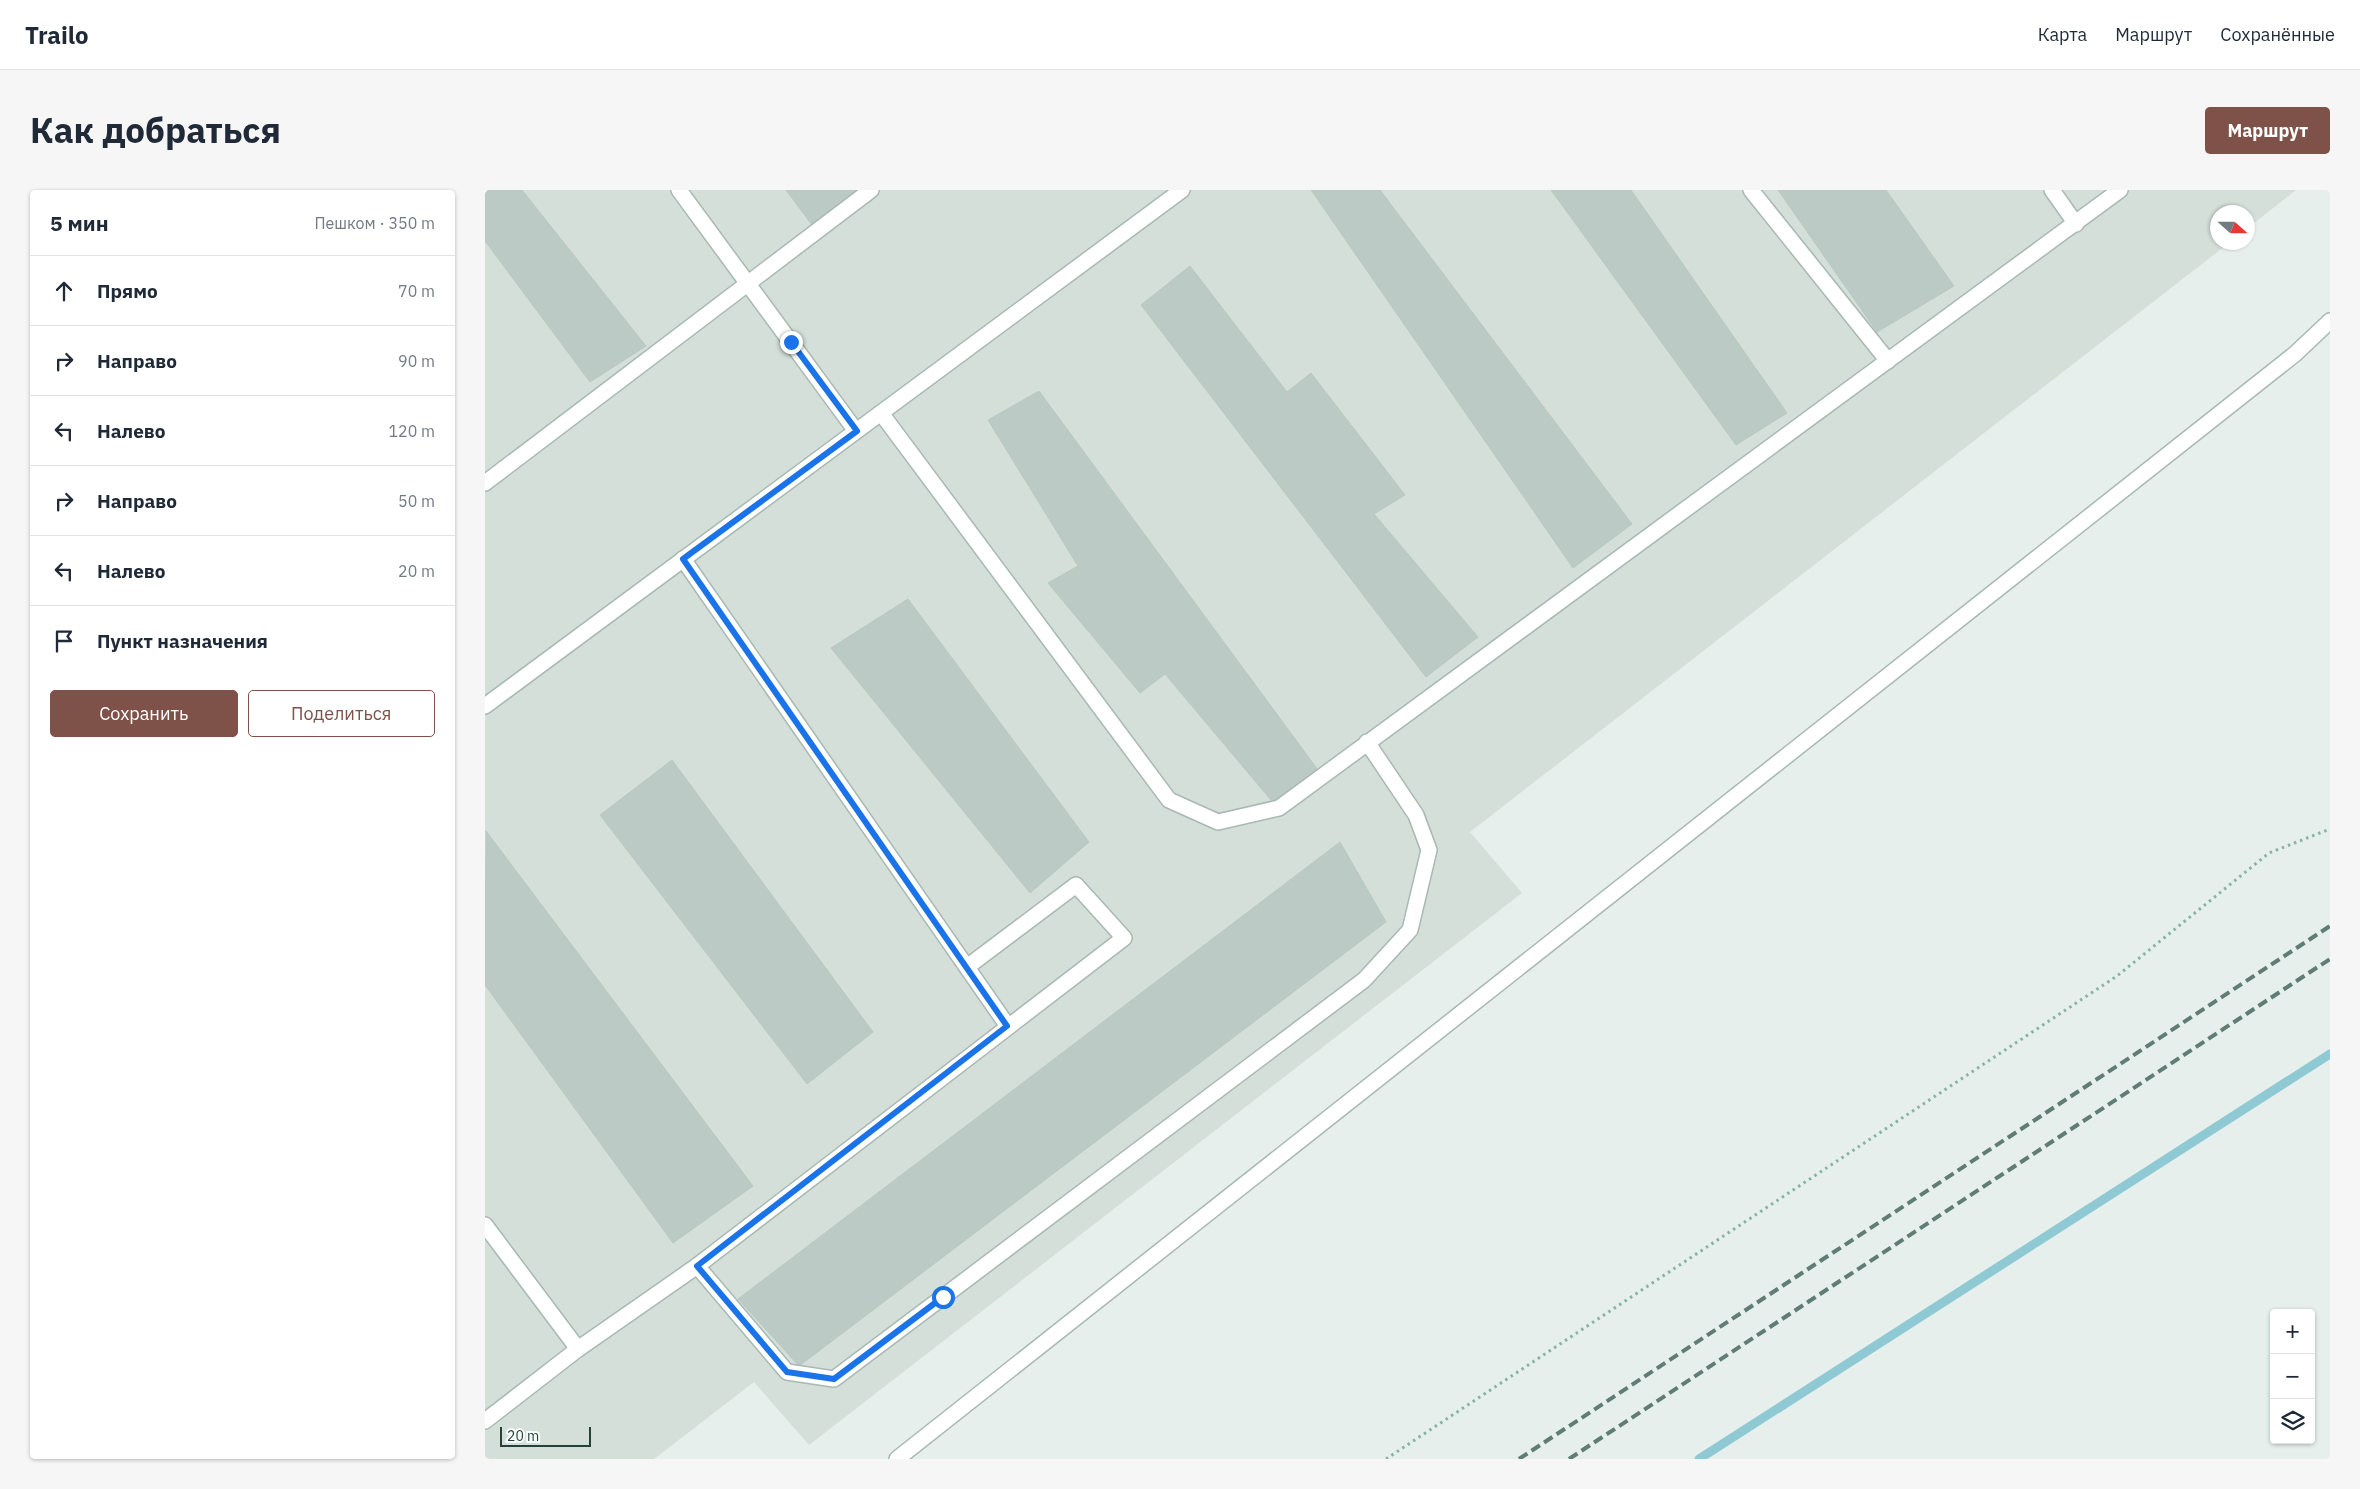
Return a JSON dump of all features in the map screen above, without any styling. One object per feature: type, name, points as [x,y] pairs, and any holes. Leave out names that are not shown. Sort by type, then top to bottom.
[{"type":"lane","points":[[679,190],[857,431]]},
{"type":"lane","points":[[485,483],[871,190]]},
{"type":"lane","points":[[485,706],[1182,190]]},
{"type":"lane","points":[[1751,190],[1888,361]]},
{"type":"lane","points":[[2053,190],[2076,224]]},
{"type":"lane","points":[[881,413],[1169,800],[1218,822],[1279,808],[2120,190]]},
{"type":"lane","points":[[897,1459],[2295,354],[2330,321]]},
{"type":"lane","points":[[683,559],[1007,1026]]},
{"type":"lane","points":[[697,1266],[787,1372],[834,1379],[1364,980],[1410,930],[1429,850],[1416,815],[1367,742]]},
{"type":"lane","points":[[485,1421],[578,1349],[697,1266],[1124,938],[1076,885],[967,967]]},
{"type":"lane","points":[[485,1225],[578,1349]]},
{"type":"path","points":[[1386,1459],[2117,976],[2269,853],[2330,829]]},
{"type":"shaded area","points":[[485,190],[2296,190],[2255,222],[2255,205],[2210,205],[2210,250],[2220,250],[1470,832],[1522,893],[809,1445],[754,1382],[654,1459],[485,1459]]},
{"type":"building","points":[[485,190],[522,190],[646,346],[590,382],[485,241]]},
{"type":"building","points":[[786,190],[858,190],[859,192],[812,225]]},
{"type":"building","points":[[1311,190],[1380,190],[1632,524],[1573,568]]},
{"type":"building","points":[[1551,190],[1631,190],[1787,413],[1736,445]]},
{"type":"building","points":[[1778,190],[1886,190],[1954,286],[1877,332]]},
{"type":"building","points":[[1190,266],[1287,392],[1311,373],[1405,495],[1374,514],[1478,637],[1426,677],[1141,305]]},
{"type":"building","points":[[1039,391],[1318,770],[1276,806],[1165,674],[1140,693],[1048,583],[1078,566],[988,420]]},
{"type":"building","points":[[908,599],[1089,842],[1030,893],[831,648]]},
{"type":"building","points":[[672,760],[873,1032],[807,1084],[600,815]]},
{"type":"building","points":[[486,831],[753,1186],[673,1243],[485,985]]},
{"type":"building","points":[[1340,842],[1386,922],[799,1366],[738,1299]]},
{"type":"waterway","points":[[1699,1459],[2330,1054]]},
{"type":"railway","points":[[1519,1459],[2330,926]]},
{"type":"railway","points":[[1569,1459],[2330,959]]},
{"type":"route","points":[[791,342],[857,431],[683,559],[1007,1026],[697,1266],[787,1372],[834,1379],[943,1297]]}]
